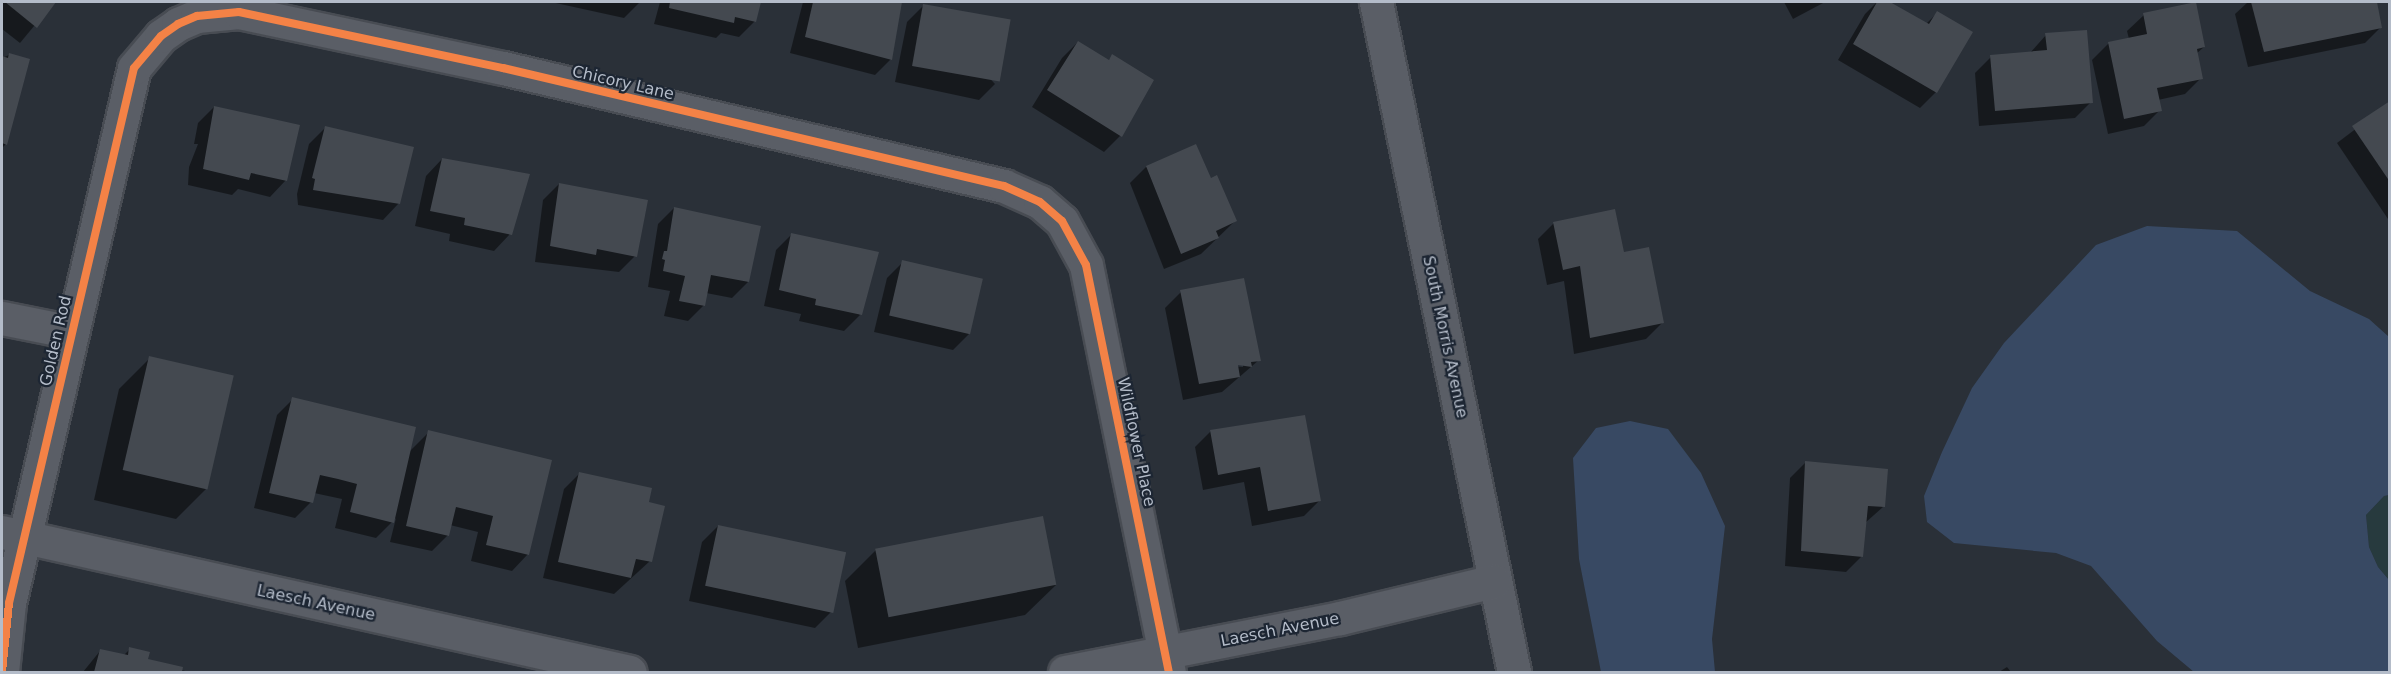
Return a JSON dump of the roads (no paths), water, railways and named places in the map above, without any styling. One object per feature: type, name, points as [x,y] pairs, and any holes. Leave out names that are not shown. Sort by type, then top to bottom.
[{"type":"street","name":"South Morris Avenue","points":[[1376,2],[1514,672]]},
{"type":"street","name":"Chicory Lane","points":[[170,30],[218,12],[251,14],[1004,186],[1040,202],[1062,221]]},
{"type":"street","name":"Golden Rod","points":[[2,672],[13,534],[72,332],[134,68],[146,51],[170,30]]},
{"type":"street","name":"Wildflower Place","points":[[1062,221],[1086,265],[1167,662]]},
{"type":"street","points":[[2,318],[72,332]]},
{"type":"street","name":"Laesch Avenue","points":[[13,534],[630,672]]},
{"type":"street","name":"Laesch Avenue","points":[[1065,672],[1167,662],[1494,581]]},
{"type":"water","points":[[2147,226],[2237,231],[2310,291],[2369,319],[2389,337],[2389,495],[2384,496],[2366,515],[2369,547],[2378,567],[2389,580],[2389,672],[2194,672],[2157,641],[2091,566],[2056,553],[1954,543],[1927,522],[1924,496],[1942,452],[1972,388],[2004,343],[2096,245]]},
{"type":"water","points":[[1630,421],[1668,429],[1701,473],[1725,526],[1712,639],[1715,672],[1601,672],[1579,559],[1573,458],[1596,428]]}]
